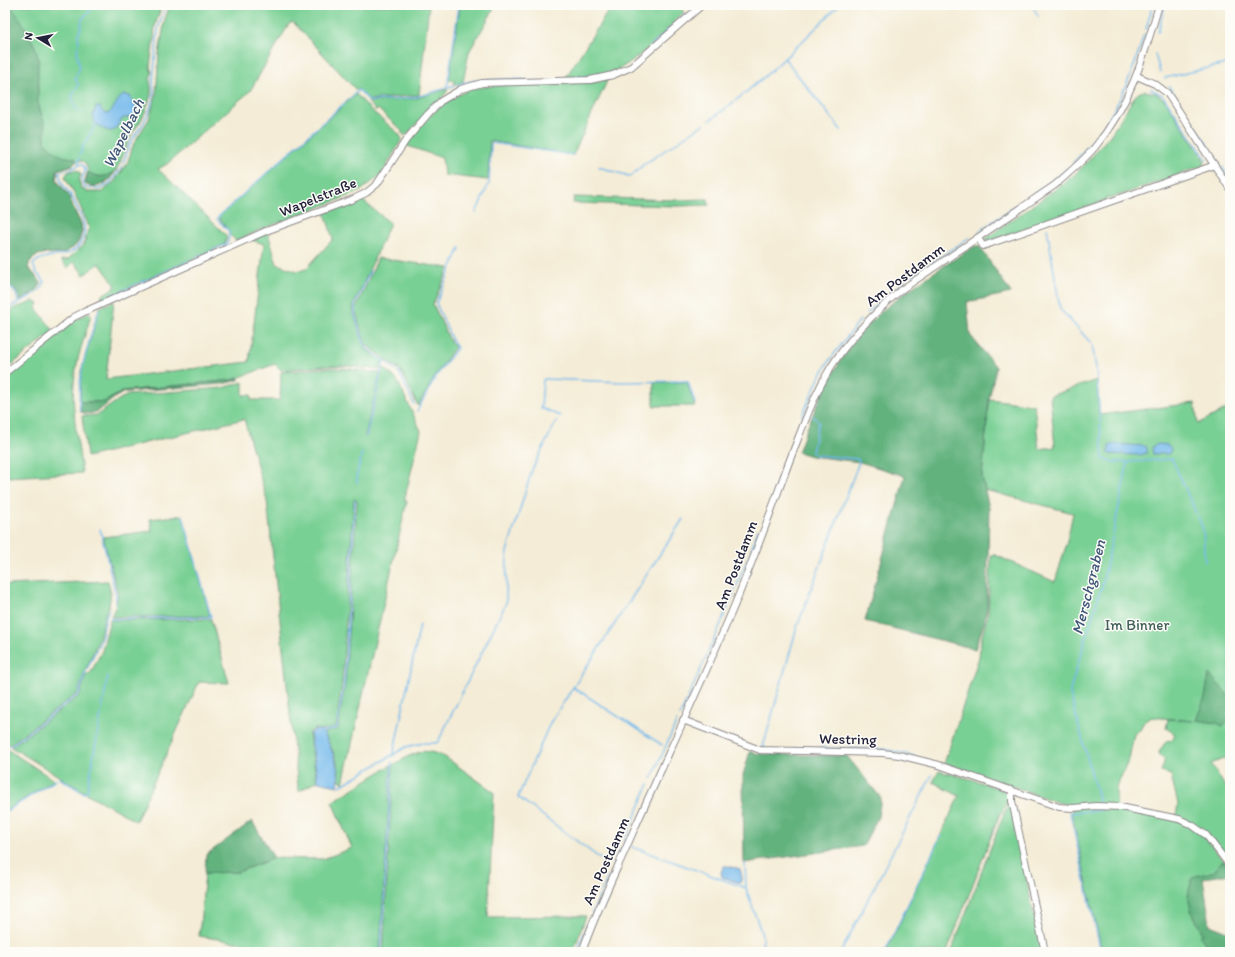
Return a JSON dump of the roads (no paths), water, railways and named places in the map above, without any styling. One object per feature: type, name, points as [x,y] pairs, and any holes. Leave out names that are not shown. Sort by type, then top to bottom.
[{"type":"street","name":"Wapelstraße","points":[[5,372],[74,317],[84,312],[266,231],[351,200],[366,193],[377,184],[406,140],[428,114],[441,101],[460,89],[482,83],[590,80],[613,75],[631,67],[702,5]]},
{"type":"street","name":"Am Postdamm","points":[[582,952],[594,920],[745,579],[808,412],[832,365],[853,336],[868,319],[901,290],[1054,185],[1084,158],[1107,131],[1119,113],[1137,76],[1159,5]]},
{"type":"street","points":[[1137,76],[1155,84],[1167,94],[1230,189]]},
{"type":"street","points":[[978,238],[983,246],[1215,165]]},
{"type":"street","name":"Westring","points":[[683,720],[760,750],[883,753],[899,755],[939,766],[1066,808],[1120,807],[1179,819],[1192,825],[1206,835],[1230,866]]},
{"type":"street","points":[[1012,790],[1012,801],[1045,952]]},
{"type":"water","points":[[124,95],[130,96],[133,103],[138,107],[138,111],[135,115],[122,119],[112,131],[103,129],[94,122],[93,116],[96,107],[100,107],[104,113],[109,113]]},
{"type":"water","points":[[1113,444],[1144,446],[1147,447],[1147,453],[1140,455],[1109,454],[1109,446]]},
{"type":"water","points":[[1158,444],[1168,445],[1171,451],[1169,454],[1153,454],[1152,447]]},
{"type":"water","points":[[314,730],[321,730],[323,732],[335,758],[339,780],[338,786],[318,782],[310,734]]},
{"type":"water","points":[[724,866],[740,869],[742,877],[740,883],[722,877],[721,872]]},
{"type":"waterway","points":[[79,43],[78,36],[82,19],[95,5]]},
{"type":"waterway","name":"Wapelbach","points":[[5,310],[33,295],[42,288],[44,281],[36,272],[33,265],[38,260],[67,254],[80,244],[84,234],[84,225],[80,214],[70,194],[62,183],[59,172],[71,169],[81,164],[85,168],[82,178],[85,188],[100,189],[109,184],[121,169],[131,141],[143,124],[150,109],[154,94],[153,81],[158,29],[166,5]]},
{"type":"waterway","points":[[447,88],[459,5]]},
{"type":"waterway","points":[[710,120],[761,80],[793,51],[839,5]]},
{"type":"waterway","points":[[1032,5],[1038,16]]},
{"type":"waterway","points":[[1146,29],[1153,5]]},
{"type":"waterway","points":[[1158,32],[1165,5]]},
{"type":"waterway","points":[[651,46],[685,15]]},
{"type":"waterway","points":[[1073,163],[1095,139],[1115,108],[1132,72],[1144,35]]},
{"type":"waterway","points":[[78,46],[77,55],[80,68],[75,77],[78,85],[72,96],[77,110],[84,112]]},
{"type":"waterway","points":[[1155,54],[1160,72]]},
{"type":"waterway","points":[[785,59],[841,130]]},
{"type":"waterway","points":[[1165,78],[1230,63]]},
{"type":"waterway","points":[[576,77],[594,76]]},
{"type":"waterway","points":[[486,80],[524,79]]},
{"type":"waterway","points":[[102,300],[227,244],[229,231],[217,219],[218,217],[359,90],[369,101],[398,99],[416,97],[457,84],[482,80]]},
{"type":"waterway","points":[[1169,87],[1184,109]]},
{"type":"waterway","points":[[1151,89],[1162,95],[1166,100],[1207,160]]},
{"type":"waterway","points":[[1189,116],[1218,161]]},
{"type":"waterway","points":[[80,154],[96,124]]},
{"type":"waterway","points":[[599,167],[631,176],[643,165],[704,124]]},
{"type":"waterway","points":[[476,213],[489,183],[492,143],[573,155]]},
{"type":"waterway","name":"Wapelbach","points":[[78,166],[79,158]]},
{"type":"waterway","points":[[1222,167],[1230,179]]},
{"type":"waterway","points":[[979,231],[1048,184],[1068,168]]},
{"type":"waterway","name":"Merschgraben","points":[[1047,228],[1060,309],[1092,344],[1096,368],[1103,459],[1114,462],[1128,462],[1103,582],[1070,693],[1100,805]]},
{"type":"waterway","points":[[913,276],[970,237]]},
{"type":"waterway","points":[[417,411],[437,375],[457,348],[436,303],[460,248]]},
{"type":"waterway","points":[[370,271],[355,305],[355,315],[364,343],[368,349],[399,372],[414,404]]},
{"type":"waterway","points":[[5,281],[16,294],[18,302]]},
{"type":"waterway","points":[[867,313],[906,281]]},
{"type":"waterway","points":[[80,411],[79,398],[84,359],[99,309]]},
{"type":"waterway","points":[[802,416],[819,378],[829,361],[860,320]]},
{"type":"waterway","points":[[366,436],[384,360]]},
{"type":"waterway","points":[[560,416],[541,408],[543,380],[545,379],[623,382],[686,381],[688,382],[695,403]]},
{"type":"waterway","points":[[765,747],[763,747],[797,627],[859,462],[858,459],[815,455],[812,453],[819,422],[813,416]]},
{"type":"waterway","points":[[340,786],[406,747],[423,743],[438,742],[506,603],[507,552],[532,470],[557,420]]},
{"type":"waterway","points":[[357,483],[357,474],[362,453]]},
{"type":"waterway","points":[[1129,462],[1172,459],[1202,526],[1205,562]]},
{"type":"waterway","points":[[323,732],[337,728],[344,684],[355,500]]},
{"type":"waterway","points":[[110,619],[211,617],[183,516]]},
{"type":"waterway","points":[[606,863],[518,797],[550,723],[683,519]]},
{"type":"waterway","points":[[100,529],[116,595],[115,603]]},
{"type":"waterway","points":[[750,554],[758,530]]},
{"type":"waterway","points":[[680,716],[748,558]]},
{"type":"waterway","points":[[10,746],[79,694],[85,673],[101,640],[107,613],[110,610]]},
{"type":"waterway","points":[[393,756],[420,625]]},
{"type":"waterway","points":[[59,778],[84,793],[87,792],[108,676]]},
{"type":"waterway","points":[[573,687],[662,745]]},
{"type":"waterway","points":[[652,778],[677,721]]},
{"type":"waterway","points":[[795,748],[883,749],[914,756]]},
{"type":"waterway","points":[[381,952],[392,762]]},
{"type":"waterway","points":[[841,952],[932,775]]},
{"type":"waterway","points":[[5,812],[56,780]]},
{"type":"waterway","points":[[624,842],[649,784]]},
{"type":"waterway","name":"Merschgraben","points":[[1101,809],[1102,810],[1070,813],[1101,952]]},
{"type":"waterway","points":[[885,952],[941,835]]},
{"type":"waterway","points":[[632,847],[746,888]]},
{"type":"waterway","points":[[613,866],[621,848]]},
{"type":"waterway","points":[[745,864],[746,888],[762,935],[763,952]]},
{"type":"waterway","points":[[592,913],[608,877]]},
{"type":"waterway","points":[[577,952],[589,920]]},
{"type":"park label","name":"Im Binner","points":[[1137,625]]}]
